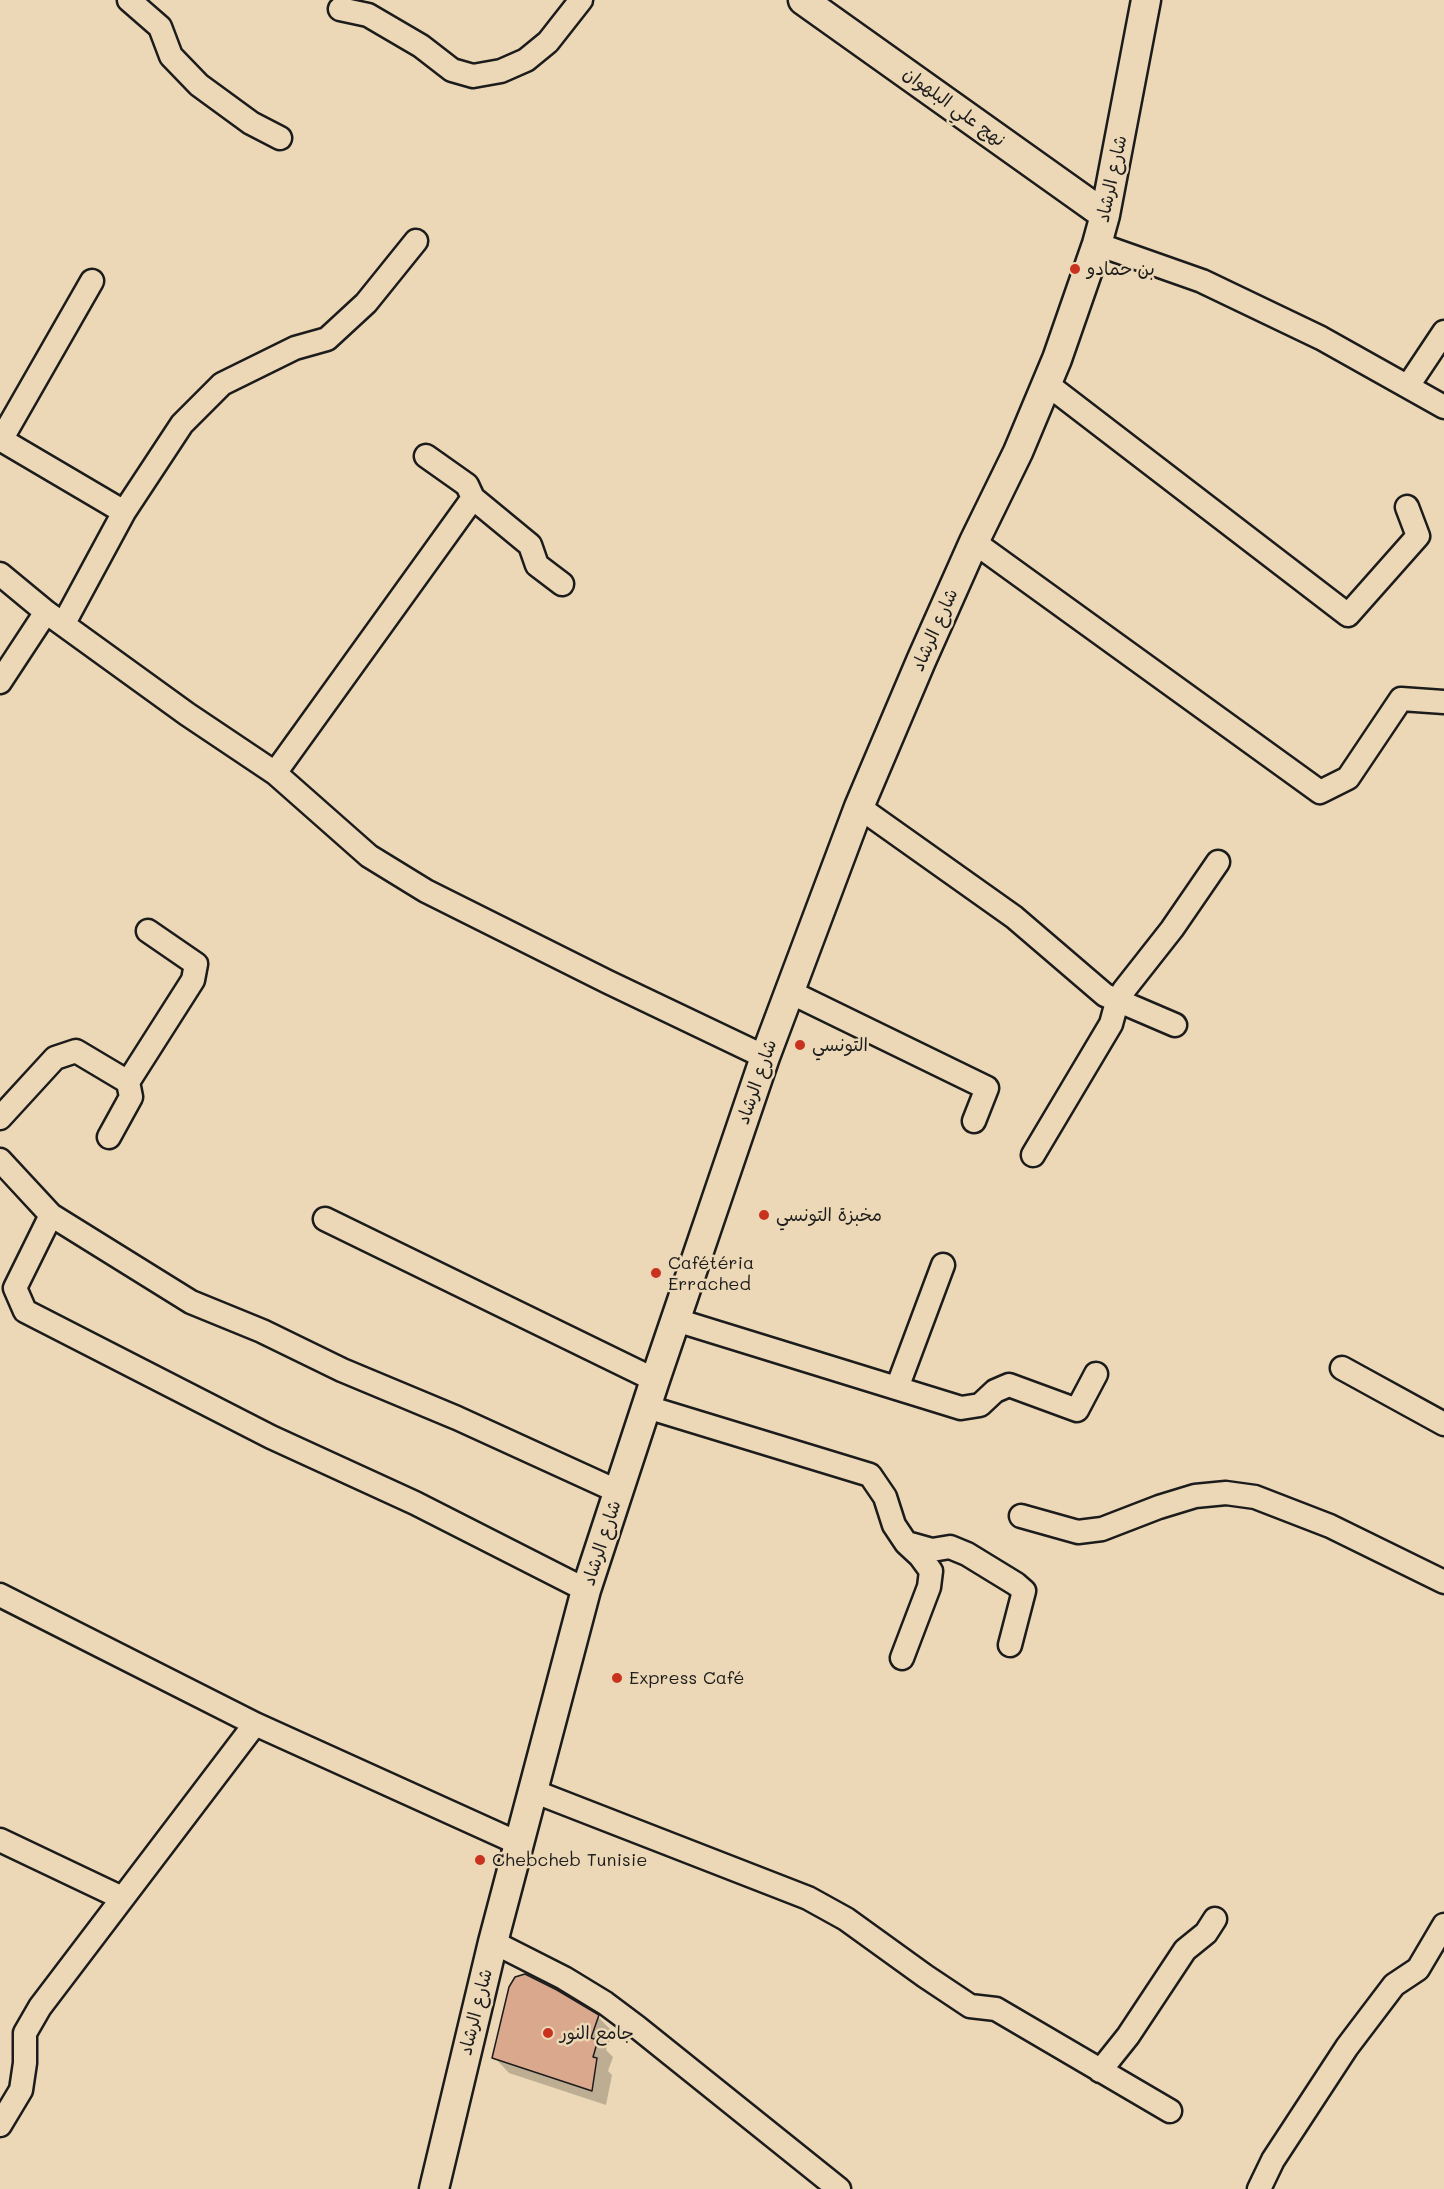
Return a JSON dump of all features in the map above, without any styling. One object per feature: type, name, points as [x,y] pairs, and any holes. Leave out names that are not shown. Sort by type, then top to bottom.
[{"type":"street","points":[[129,0],[160,27],[171,56],[199,86],[251,123],[280,138]]},
{"type":"street","points":[[340,9],[368,15],[421,46],[452,70],[473,76],[501,71],[526,60],[548,42],[581,0]]},
{"type":"street","name":"نهج علي البلهوان","points":[[803,0],[1105,215]]},
{"type":"street","name":"شارع الرشاد","points":[[435,2189],[493,1942],[586,1590],[765,1057],[859,807],[974,542],[1018,452],[1047,384],[1098,244],[1146,0]]},
{"type":"street","points":[[0,682],[55,617],[182,424],[222,384],[295,348],[327,339],[366,303],[416,241]]},
{"type":"street","points":[[1098,244],[1202,281],[1321,338],[1444,407]]},
{"type":"street","points":[[92,281],[1,439],[124,512]]},
{"type":"street","points":[[1408,386],[1444,332]]},
{"type":"street","points":[[1047,384],[1348,615],[1418,536],[1407,507]]},
{"type":"street","points":[[426,456],[467,485],[473,498],[530,545],[537,565],[562,584]]},
{"type":"street","points":[[275,773],[473,498]]},
{"type":"street","points":[[974,542],[1320,792],[1348,778],[1401,699],[1444,702]]},
{"type":"street","points":[[0,574],[187,714],[275,773],[369,856],[426,891],[765,1057]]},
{"type":"street","points":[[859,807],[1014,917],[1105,995],[1175,1025]]},
{"type":"street","points":[[1033,1155],[1111,1024],[1117,1002],[1172,929],[1218,862]]},
{"type":"street","points":[[109,1137],[131,1097],[128,1082],[193,980],[196,964],[148,931]]},
{"type":"street","points":[[790,992],[987,1088],[974,1120]]},
{"type":"street","points":[[0,1118],[55,1058],[76,1051],[128,1082]]},
{"type":"street","points":[[0,1160],[51,1215],[192,1302],[619,1492]]},
{"type":"street","points":[[51,1215],[15,1288],[25,1311],[271,1437],[415,1503],[586,1590]]},
{"type":"street","points":[[325,1219],[651,1393],[870,1475],[885,1497],[894,1525],[906,1543],[931,1571],[929,1587],[902,1658]]},
{"type":"street","points":[[897,1388],[943,1265]]},
{"type":"street","points":[[676,1320],[961,1408],[980,1405],[994,1391],[1009,1385],[1077,1410],[1096,1374]]},
{"type":"street","points":[[1342,1368],[1444,1424]]},
{"type":"street","points":[[1021,1516],[1078,1532],[1102,1529],[1195,1496],[1226,1493],[1255,1497],[1330,1527],[1444,1582]]},
{"type":"street","points":[[906,1543],[932,1550],[950,1547],[1016,1584],[1024,1591],[1010,1645]]},
{"type":"street","points":[[0,1595],[255,1724],[520,1844]]},
{"type":"street","points":[[0,2125],[21,2090],[25,2033],[40,2007],[255,1724]]},
{"type":"street","points":[[533,1791],[808,1898],[846,1919],[970,2006],[996,2009],[1170,2111]]},
{"type":"street","points":[[0,1840],[122,1898]]},
{"type":"street","points":[[1100,2071],[1128,2036],[1185,1950],[1206,1933],[1215,1919]]},
{"type":"street","points":[[1259,2189],[1273,2160],[1347,2047],[1394,1985],[1418,1969],[1444,1925]]},
{"type":"street","points":[[493,1942],[564,1978],[605,2003],[637,2026],[839,2189]]},
{"type":"building","points":[[525,1974],[599,2015],[591,2038],[598,2040],[593,2057],[597,2058],[592,2091],[492,2058],[509,1987],[515,1977]]},
{"type":"place","name":"بن حمادو","points":[[1075,269]]},
{"type":"place","name":"التونسي","points":[[800,1045]]},
{"type":"place","name":"مخبزة التونسي","points":[[764,1215]]},
{"type":"place","name":"Cafétéria Errached","points":[[656,1273]]},
{"type":"place","name":"Express Café","points":[[617,1678]]},
{"type":"place","name":"Chebcheb Tunisie","points":[[480,1860]]},
{"type":"place","name":"جامع النور","points":[[548,2033]]}]
